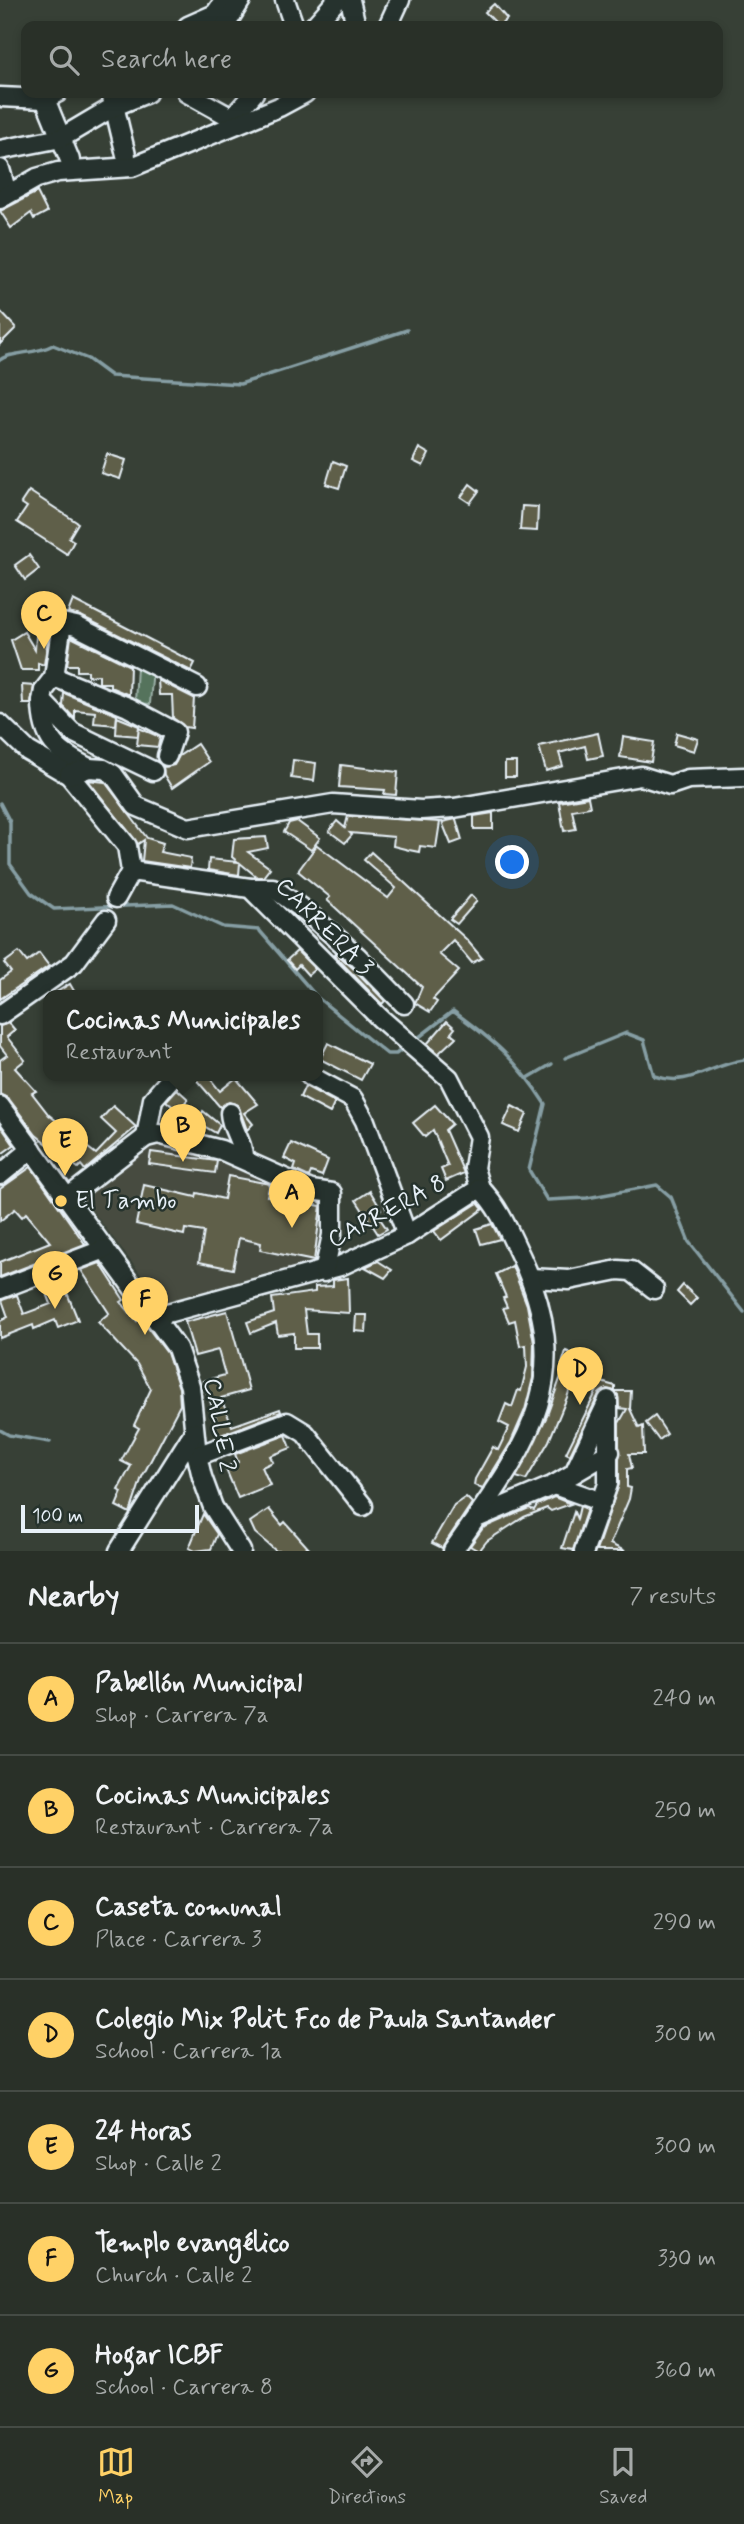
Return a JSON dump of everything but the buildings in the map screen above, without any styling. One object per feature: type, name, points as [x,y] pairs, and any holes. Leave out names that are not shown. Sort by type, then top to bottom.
[{"type":"street","points":[[199,21],[215,14],[225,0]]},
{"type":"street","points":[[229,21],[241,0]]},
{"type":"street","points":[[285,0],[293,21]]},
{"type":"street","points":[[318,21],[337,0]]},
{"type":"street","points":[[351,0],[355,21]]},
{"type":"street","points":[[390,21],[400,0]]},
{"type":"street","points":[[0,97],[21,97]]},
{"type":"street","points":[[51,98],[61,138],[70,160]]},
{"type":"street","points":[[196,98],[232,118],[250,98]]},
{"type":"street","points":[[2,184],[58,172],[132,167],[296,98]]},
{"type":"street","points":[[0,150],[61,138],[113,99],[127,155]]},
{"type":"street","points":[[197,687],[76,626],[61,624],[54,677],[44,690],[42,725],[54,744],[68,758],[113,774],[136,806],[188,828],[333,804],[421,810],[454,808],[640,776],[670,785],[688,779],[744,777]]},
{"type":"street","points":[[54,677],[128,707],[175,733],[167,756]]},
{"type":"street","points":[[42,701],[72,732],[153,771]]},
{"type":"street","points":[[0,724],[28,751],[69,775],[128,846],[131,872],[116,898]]},
{"type":"street","points":[[69,775],[97,769]]},
{"type":"street","name":"CARRERA 3","points":[[131,872],[250,888],[380,1018],[449,1078],[469,1112]]},
{"type":"street","points":[[250,888],[273,888],[308,913],[358,957],[404,1004]]},
{"type":"street","points":[[0,1015],[74,963],[106,920]]},
{"type":"street","points":[[146,1137],[153,1099],[169,1081]]},
{"type":"street","points":[[320,1081],[354,1099],[365,1121],[407,1235]]},
{"type":"street","name":"CALLE 2","points":[[0,1106],[177,1348],[190,1386],[197,1456],[213,1507],[241,1551]]},
{"type":"street","name":"CARRERA 8","points":[[156,1316],[324,1272],[407,1235],[480,1188],[474,1168],[479,1138],[469,1112]]},
{"type":"street","points":[[230,1113],[233,1134],[243,1149],[243,1158]]},
{"type":"street","points":[[67,1198],[146,1137],[158,1134],[221,1150],[311,1190],[332,1193],[332,1235],[324,1272]]},
{"type":"street","points":[[0,1175],[32,1149]]},
{"type":"street","points":[[453,1551],[479,1517],[513,1462],[545,1384],[545,1338],[530,1278],[495,1203],[480,1188]]},
{"type":"street","points":[[0,1289],[105,1249]]},
{"type":"street","points":[[530,1278],[569,1280],[618,1270],[631,1271],[654,1289]]},
{"type":"street","points":[[574,1473],[608,1400],[608,1484],[584,1551]]},
{"type":"street","points":[[197,1456],[287,1422],[305,1433],[363,1506]]},
{"type":"street","points":[[119,1551],[194,1432]]},
{"type":"street","points":[[479,1517],[554,1485],[610,1452]]},
{"type":"street","points":[[554,1485],[602,1502]]},
{"type":"street","points":[[221,1551],[225,1529]]},
{"type":"shaded area","points":[[158,1134],[332,1193],[324,1272],[172,1315],[81,1196]]},
{"type":"green space","points":[[137,666],[153,667],[150,704],[135,703]]},
{"type":"waterway","points":[[0,360],[53,345],[88,359],[111,376],[240,384],[407,330]]},
{"type":"waterway","points":[[0,803],[10,822],[10,864],[31,893],[54,909],[173,904],[223,927],[259,930],[311,990]]},
{"type":"waterway","points":[[323,1002],[387,1054],[396,1054],[405,1047]]},
{"type":"waterway","points":[[414,1041],[453,1011],[481,1032],[514,1063],[545,1104],[529,1170],[547,1200],[587,1198],[657,1185],[671,1197],[689,1242],[744,1312]]},
{"type":"waterway","points":[[565,1058],[626,1033],[644,1040],[654,1076],[667,1079],[689,1078],[744,1060]]},
{"type":"waterway","points":[[528,1078],[552,1064]]},
{"type":"waterway","points":[[0,1430],[9,1435],[50,1442]]},
{"type":"place","name":"Caseta comunal","points":[[44,649]]},
{"type":"place","name":"Cocinas Municipales","points":[[183,1162]]},
{"type":"place","name":"24 Horas","points":[[65,1176]]},
{"type":"place","name":"El Tambo","points":[[61,1201]]},
{"type":"place","name":"Pabellón Municipal","points":[[292,1228]]},
{"type":"place","name":"Hogar ICBF","points":[[55,1309]]},
{"type":"place","name":"Templo evangélico","points":[[145,1335]]},
{"type":"place","name":"Colegio Mix Polit Fco de Paula Santander","points":[[580,1405]]}]
